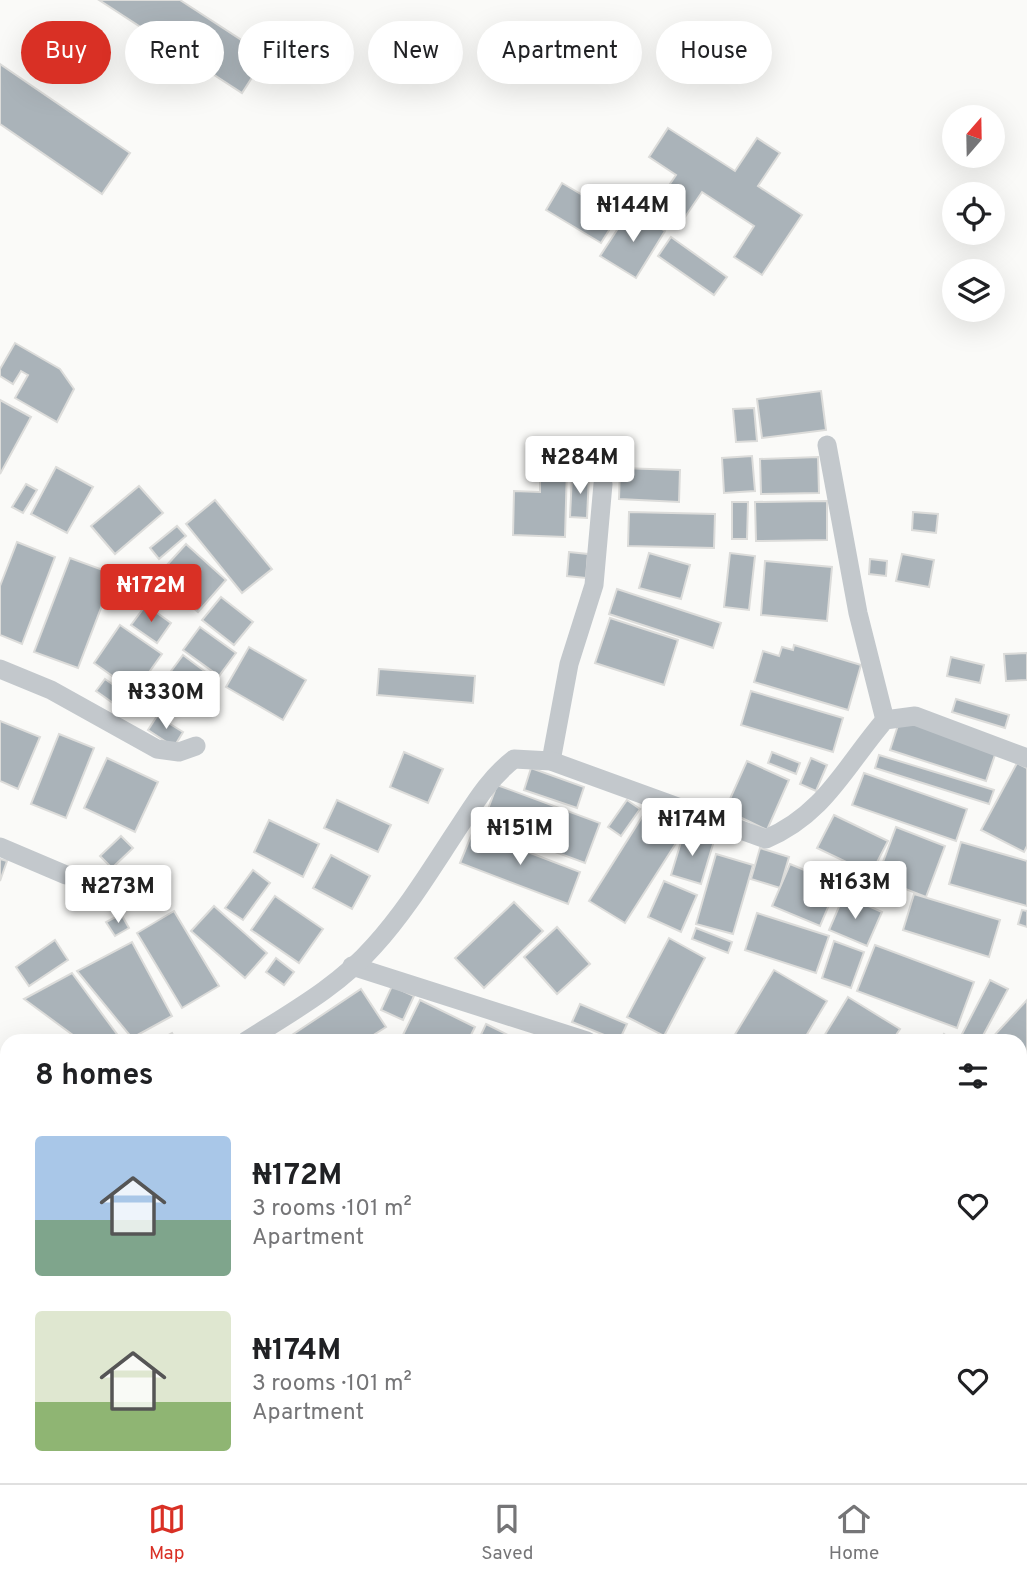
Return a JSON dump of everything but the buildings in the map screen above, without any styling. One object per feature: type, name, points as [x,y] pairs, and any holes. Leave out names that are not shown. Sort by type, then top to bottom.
[{"type":"street","points":[[827,446],[858,614],[885,720]]},
{"type":"street","points":[[551,761],[569,664],[594,585],[603,484]]},
{"type":"street","points":[[0,669],[51,690],[157,749],[179,752],[196,746]]},
{"type":"street","points":[[257,1034],[332,985],[374,947],[499,771],[514,759],[551,761],[766,839],[788,830],[841,781],[885,720],[915,716],[1027,758]]},
{"type":"street","points":[[0,847],[66,875]]},
{"type":"street","points":[[352,966],[565,1034]]}]
